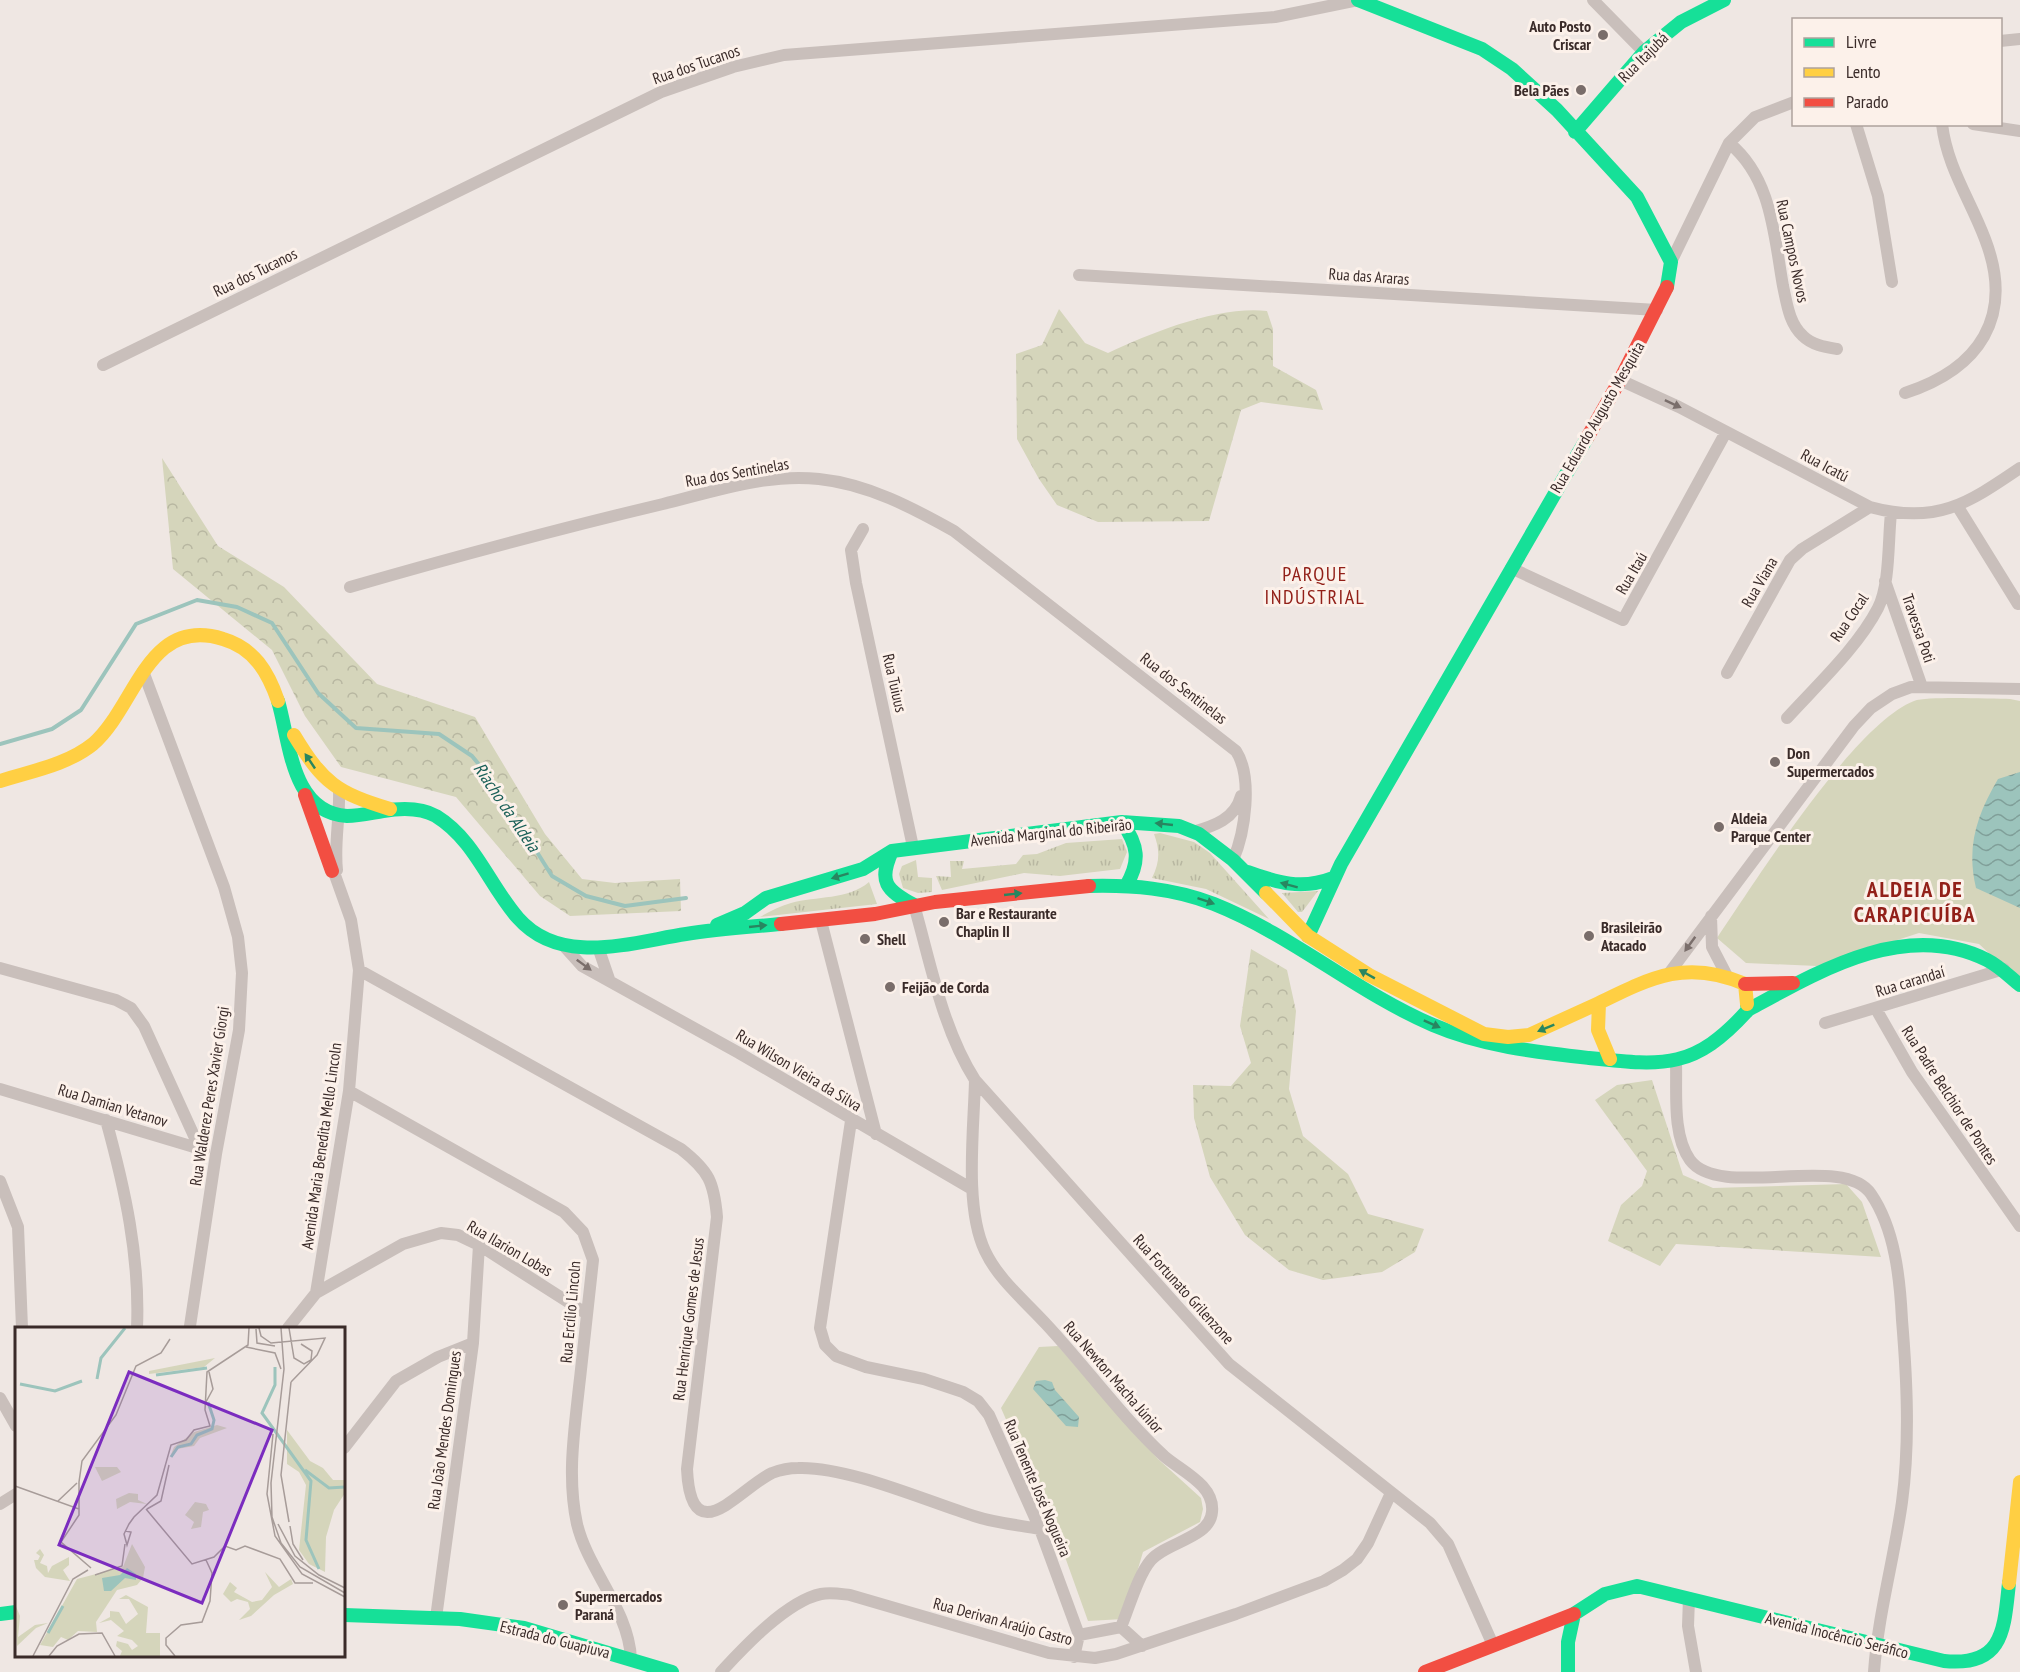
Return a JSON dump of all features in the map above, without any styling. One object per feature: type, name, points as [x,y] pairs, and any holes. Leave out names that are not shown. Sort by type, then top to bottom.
[{"type":"main road","points":[[1358,0],[1482,49],[1512,69],[1637,197],[1671,262]]},
{"type":"main road","name":"Rua Itajubá","points":[[1575,132],[1644,52],[1681,22],[1724,0]]},
{"type":"main road","name":"Rua Eduardo Augusto Mesquita","points":[[1308,936],[1333,878],[1620,380],[1657,310],[1670,279],[1671,262]]},
{"type":"main road","name":"Avenida Marginal do Ribeirão","points":[[0,781],[75,755],[95,742],[115,716],[143,671],[161,650],[175,641],[197,635],[213,636],[236,643],[252,652],[265,670],[282,714],[302,786],[319,807],[340,817],[394,810],[418,810],[432,814],[450,827],[482,863],[501,900],[518,920],[541,937],[564,946],[598,947],[699,932],[877,914],[914,905],[1106,885],[1126,885],[1173,891],[1220,906],[1434,1026],[1483,1041],[1532,1051],[1648,1064],[1676,1062],[1700,1053],[1719,1041],[1748,1010]]},
{"type":"main road","name":"Avenida Marginal do Ribeirão","points":[[282,714],[310,764],[339,791],[344,795],[394,810]]},
{"type":"main road","name":"Avenida Marginal do Ribeirão","points":[[0,770],[75,755]]},
{"type":"main road","points":[[302,786],[332,871]]},
{"type":"main road","points":[[1122,822],[1135,839],[1138,854],[1135,872],[1126,885]]},
{"type":"main road","name":"Avenida Marginal do Ribeirão","points":[[699,932],[745,913],[766,898],[863,869],[892,851],[1122,822],[1163,824],[1193,832],[1233,860],[1308,936],[1369,975],[1484,1034],[1508,1037],[1529,1035],[1635,985],[1670,972],[1701,969],[1726,974]]},
{"type":"main road","points":[[892,851],[884,866],[884,881],[891,893],[914,905]]},
{"type":"main road","points":[[1245,871],[1298,888],[1316,886],[1333,878]]},
{"type":"main road","points":[[1744,984],[1748,1010],[1797,983],[1878,952],[1922,944],[1972,951],[2004,969],[2020,985]]},
{"type":"main road","points":[[1726,974],[1744,984],[1797,983]]},
{"type":"main road","points":[[1599,1003],[1598,1030],[1610,1059]]},
{"type":"main road","points":[[1984,1658],[1994,1650],[2004,1631],[2020,1482]]},
{"type":"main road","name":"Avenida Inocêncio Seráfico","points":[[1425,1672],[1574,1614],[1605,1594],[1637,1586],[1876,1646],[1959,1663],[1984,1658]]},
{"type":"main road","points":[[0,1614],[15,1612]]},
{"type":"main road","points":[[1568,1672],[1568,1642],[1574,1614]]},
{"type":"main road","name":"Estrada do Guapiuva","points":[[345,1615],[436,1618],[524,1628],[672,1672]]},
{"type":"street","name":"Rua dos Tucanos","points":[[103,365],[661,92],[733,67],[784,55],[1275,17],[1358,0]]},
{"type":"street","points":[[1593,0],[1644,52]]},
{"type":"street","points":[[2002,41],[2020,39]]},
{"type":"street","points":[[1671,262],[1729,143],[1755,117],[1792,104]]},
{"type":"street","points":[[1857,126],[1878,196],[1892,282]]},
{"type":"street","points":[[1905,393],[1936,382],[1966,361],[1981,343],[1994,310],[1995,288],[1986,242],[1946,154],[1942,126]]},
{"type":"street","points":[[1986,126],[2020,131]]},
{"type":"street","name":"Rua Campos Novos","points":[[1729,143],[1744,156],[1757,174],[1771,220],[1788,312],[1795,328],[1804,338],[1820,346],[1837,349]]},
{"type":"street","name":"Rua das Araras","points":[[1079,275],[1657,310]]},
{"type":"street","name":"Rua Icatú","points":[[1620,380],[1870,507],[1891,513],[1918,514],[1958,507],[2020,468]]},
{"type":"street","name":"Rua Itaú","points":[[1511,568],[1623,620],[1726,432]]},
{"type":"street","name":"Rua dos Sentinelas","points":[[350,587],[566,527],[732,487],[793,478],[831,481],[884,496],[919,511],[983,551],[1222,739],[1241,758],[1244,783],[1242,840],[1233,860]]},
{"type":"street","name":"Rua Viana","points":[[1727,673],[1790,560],[1802,549],[1870,507]]},
{"type":"street","points":[[1958,507],[2019,604]]},
{"type":"street","name":"Rua Cocal","points":[[1787,718],[1878,608],[1885,580],[1891,513]]},
{"type":"street","name":"Rua Tuiuus","points":[[863,530],[850,550],[913,848]]},
{"type":"street","name":"Travessa Poti","points":[[1885,580],[1922,687]]},
{"type":"street","name":"Rua Walderez Peres Xavier Giorgi","points":[[143,671],[224,887],[238,937],[242,973],[239,1030],[216,1154],[190,1326]]},
{"type":"street","points":[[1670,972],[1854,726],[1870,708],[1892,694],[1911,687],[2020,689]]},
{"type":"street","points":[[1193,832],[1213,826],[1234,812],[1244,783]]},
{"type":"street","name":"Avenida Maria Benedita Mello Lincoln","points":[[339,791],[340,817],[335,839],[340,890]]},
{"type":"street","name":"Avenida Maria Benedita Mello Lincoln","points":[[290,1327],[316,1293],[349,1091],[359,970],[351,920],[332,871],[319,807]]},
{"type":"street","name":"Rua Fortunato Grilenzone","points":[[914,905],[958,1053],[975,1080],[1208,1344],[1254,1385],[1430,1523],[1448,1544],[1493,1645]]},
{"type":"street","points":[[1711,916],[1712,947],[1726,974]]},
{"type":"street","points":[[821,921],[876,1134]]},
{"type":"street","name":"Rua Wilson Vieira da Silva","points":[[564,946],[582,966],[609,979],[972,1190]]},
{"type":"street","points":[[598,947],[609,979]]},
{"type":"street","points":[[0,968],[116,1000],[131,1008],[144,1026],[200,1149]]},
{"type":"street","name":"Rua carandaí","points":[[1825,1023],[2004,969]]},
{"type":"street","name":"Rua Henrique Gomes de Jesus","points":[[359,970],[681,1149],[703,1168],[712,1182],[717,1217],[687,1469],[692,1500],[700,1508],[712,1511],[723,1509],[773,1473],[802,1468],[843,1475],[976,1517],[1041,1529]]},
{"type":"street","name":"Rua Padre Belchior de Pontes","points":[[1876,1009],[1917,1079],[2020,1226]]},
{"type":"street","points":[[1676,1062],[1678,1124],[1682,1143],[1690,1160],[1701,1170],[1720,1176],[1845,1178],[1860,1184],[1870,1192],[1888,1234],[1901,1293],[1907,1406],[1902,1499],[1876,1646],[1874,1672]]},
{"type":"street","name":"Rua Newton Macha Júnior","points":[[975,1080],[972,1190],[985,1251],[998,1271],[1150,1443],[1204,1487],[1210,1496],[1213,1508],[1211,1521],[1203,1529],[1168,1547],[1151,1561],[1121,1627]]},
{"type":"street","name":"Rua Damian Vetanov","points":[[0,1089],[216,1154]]},
{"type":"street","name":"Rua Ercílio Lincoln","points":[[349,1091],[564,1212],[583,1232],[590,1247],[592,1260],[572,1457],[573,1502],[578,1527],[623,1624],[630,1646],[631,1659]]},
{"type":"street","points":[[106,1120],[130,1217],[135,1259],[137,1327]]},
{"type":"street","name":"Rua Tenente José Nogueira","points":[[851,1121],[820,1328],[825,1345],[836,1356],[849,1362],[945,1385],[978,1401],[1001,1439],[1041,1529],[1079,1635]]},
{"type":"street","points":[[0,1181],[18,1227],[22,1327]]},
{"type":"street","name":"Rua Ilarion Lobas","points":[[316,1293],[403,1244],[422,1236],[441,1233],[458,1235],[479,1245],[587,1314]]},
{"type":"street","name":"Rua João Mendes Domingues","points":[[436,1618],[473,1343],[479,1245]]},
{"type":"street","points":[[345,1447],[396,1381],[438,1357],[473,1343]]},
{"type":"street","points":[[0,1398],[15,1424]]},
{"type":"street","name":"Rua Derivan Araújo Castro","points":[[721,1672],[737,1654],[781,1616],[803,1601],[821,1594],[850,1595],[1048,1653],[1095,1658],[1142,1646],[1324,1581],[1343,1570],[1357,1559],[1368,1543],[1391,1493]]},
{"type":"street","points":[[0,1504],[15,1495]]},
{"type":"street","points":[[1689,1598],[1688,1626],[1696,1672]]},
{"type":"street","points":[[1074,1657],[1079,1635],[1121,1627],[1142,1646]]},
{"type":"street","points":[[1983,1672],[1984,1658]]},
{"type":"green space","points":[[1059,309],[1085,343],[1108,353],[1186,322],[1228,312],[1267,311],[1273,329],[1273,366],[1316,390],[1323,410],[1261,402],[1241,410],[1209,521],[1098,522],[1057,505],[1039,479],[1017,439],[1016,354],[1042,345]]},
{"type":"green space","points":[[162,458],[218,546],[284,587],[377,684],[475,717],[545,834],[582,879],[615,883],[680,879],[681,911],[570,916],[540,896],[456,797],[341,767],[305,716],[272,650],[173,569]]},
{"type":"green space","points":[[1921,699],[2020,701],[2020,982],[1979,944],[1919,933],[1817,966],[1746,963],[1717,938],[1807,807],[1863,740],[1890,716]]},
{"type":"green space","points":[[1160,833],[1194,842],[1210,853],[1269,919],[1206,889],[1152,878],[1157,867],[1158,856],[1154,834]]},
{"type":"green space","points":[[1122,839],[1127,852],[1120,869],[1060,876],[1024,873],[942,890],[936,876],[951,877],[950,861],[964,861],[962,869],[1016,864],[1023,855],[1037,854],[1066,843]]},
{"type":"green space","points":[[916,860],[918,877],[932,878],[932,892],[918,893],[903,888],[899,874],[902,866]]},
{"type":"green space","points":[[869,882],[877,904],[760,917],[791,903],[842,895],[861,888]]},
{"type":"green space","points":[[1318,891],[1302,912],[1298,912],[1282,893]]},
{"type":"green space","points":[[1251,949],[1287,970],[1296,1011],[1289,1089],[1303,1136],[1348,1174],[1368,1214],[1424,1229],[1415,1252],[1382,1272],[1323,1280],[1289,1270],[1245,1235],[1210,1177],[1194,1118],[1193,1085],[1231,1086],[1251,1063],[1240,1026]]},
{"type":"green space","points":[[1652,1080],[1683,1175],[1713,1188],[1846,1184],[1862,1202],[1881,1257],[1676,1244],[1660,1266],[1608,1241],[1621,1205],[1642,1186],[1647,1171],[1595,1100],[1617,1085]]},
{"type":"green space","points":[[1058,1346],[1158,1459],[1201,1498],[1203,1509],[1200,1522],[1143,1552],[1123,1619],[1088,1621],[1060,1543],[1001,1408],[1039,1347]]},
{"type":"water","points":[[2020,772],[2020,908],[1976,888],[1972,858],[1979,818],[1998,779]]},
{"type":"water","points":[[1036,1381],[1052,1382],[1055,1390],[1079,1417],[1078,1427],[1066,1426],[1033,1389]]},
{"type":"waterway","name":"Riacho da Aldeia","points":[[0,744],[52,729],[81,710],[136,624],[197,600],[237,607],[272,623],[318,693],[356,728],[439,734],[472,756],[491,779],[552,876],[586,896],[625,906],[686,898]]},
{"type":"traffic: fast","points":[[1358,0],[1482,49],[1512,69],[1557,110],[1637,197],[1671,262],[1667,287]]},
{"type":"traffic: fast","points":[[1575,132],[1644,52],[1681,22],[1724,0]]},
{"type":"traffic: fast","points":[[1308,936],[1341,864],[1587,438]]},
{"type":"traffic: fast","points":[[278,701],[296,772],[304,789],[314,802],[328,812],[347,816],[403,809],[424,811],[436,816],[461,837],[518,918],[535,933],[555,942],[576,947],[598,947],[709,931],[781,924]]},
{"type":"traffic: fast","points":[[1122,822],[1136,853],[1134,869],[1126,886]]},
{"type":"traffic: fast","points":[[717,925],[745,913],[766,898],[863,869],[892,851],[1122,822],[1179,826],[1199,834],[1233,860],[1266,893]]},
{"type":"traffic: fast","points":[[892,851],[886,870],[887,884],[897,895],[914,905]]},
{"type":"traffic: fast","points":[[1248,872],[1290,884],[1311,884],[1333,878]]},
{"type":"traffic: fast","points":[[1089,886],[1121,886],[1168,891],[1214,904],[1270,931],[1405,1012],[1452,1032],[1510,1047],[1615,1061],[1676,1060],[1694,1054],[1729,1030],[1748,1010],[1747,1004]]},
{"type":"traffic: fast","points":[[1748,1010],[1833,966],[1864,955],[1895,948],[1925,945],[1956,949],[1987,960],[2020,985]]},
{"type":"traffic: fast","points":[[1568,1672],[1568,1642],[1574,1614],[1605,1594],[1637,1586],[1944,1661],[1964,1661],[1979,1658],[1990,1651],[1997,1642],[2005,1615],[2009,1583]]},
{"type":"traffic: fast","points":[[0,1614],[15,1612]]},
{"type":"traffic: fast","points":[[345,1615],[460,1619],[524,1628],[672,1672]]},
{"type":"traffic: slow","points":[[0,781],[60,762],[93,744],[108,728],[146,669],[160,652],[177,640],[197,635],[223,639],[243,648],[258,662],[270,680],[278,701]]},
{"type":"traffic: slow","points":[[294,735],[314,765],[333,784],[357,797],[390,809]]},
{"type":"traffic: slow","points":[[1266,893],[1308,936],[1369,975],[1484,1034],[1508,1037],[1529,1035],[1599,1003]]},
{"type":"traffic: slow","points":[[1610,1059],[1598,1030],[1599,1003],[1653,979],[1687,972],[1724,977],[1745,984],[1747,1004]]},
{"type":"traffic: slow","points":[[2009,1583],[2020,1482]]},
{"type":"traffic: jam","points":[[1587,438],[1620,380],[1667,287]]},
{"type":"traffic: jam","points":[[305,795],[332,871]]},
{"type":"traffic: jam","points":[[781,924],[875,914],[935,902],[1089,886]]},
{"type":"traffic: jam","points":[[1745,984],[1793,983]]},
{"type":"traffic: jam","points":[[1425,1672],[1574,1614]]},
{"type":"place","name":"Auto Posto Criscar","points":[[1603,35]]},
{"type":"place","name":"Bela Pães","points":[[1581,90]]},
{"type":"place","name":"Don Supermercados","points":[[1775,762]]},
{"type":"place","name":"Aldeia Parque Center","points":[[1719,827]]},
{"type":"place","name":"Bar e Restaurante Chaplin II","points":[[944,922]]},
{"type":"place","name":"Brasileirão Atacado","points":[[1589,936]]},
{"type":"place","name":"Shell","points":[[865,939]]},
{"type":"place","name":"Feijão de Corda","points":[[890,987]]},
{"type":"place","name":"Supermercados Paraná","points":[[563,1605]]},
{"type":"district","name":"PARQUE INDÚSTRIAL","points":[[1315,586]]},
{"type":"district","name":"ALDEIA DE CARAPICUÍBA","points":[[1915,902]]}]
